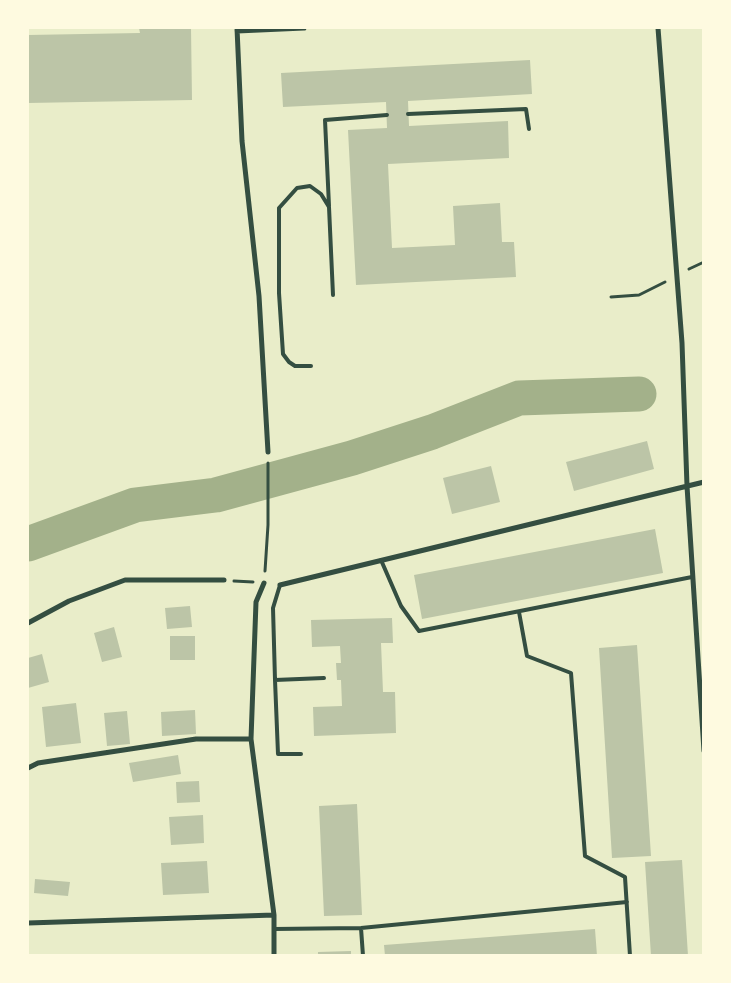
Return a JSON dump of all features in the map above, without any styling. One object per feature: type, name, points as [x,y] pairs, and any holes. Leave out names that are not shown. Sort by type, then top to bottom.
[{"type":"street","points":[[268,452],[259,296],[242,141],[237,29],[304,28]]},
{"type":"street","points":[[658,28],[682,343],[687,486],[704,751]]},
{"type":"street","points":[[280,585],[704,482]]},
{"type":"street","points":[[28,623],[69,601],[125,580],[224,580]]},
{"type":"street","points":[[264,583],[256,602],[251,739],[274,914],[274,956]]},
{"type":"street","points":[[28,768],[38,763],[196,739],[251,739]]},
{"type":"street","points":[[28,923],[274,914]]},
{"type":"lane","points":[[408,114],[526,109],[529,129]]},
{"type":"lane","points":[[333,295],[325,120],[387,114]]},
{"type":"lane","points":[[311,366],[295,366],[283,354],[279,293],[279,208],[297,188],[310,186],[321,194],[329,207]]},
{"type":"lane","points":[[381,560],[401,606],[419,631],[692,577]]},
{"type":"lane","points":[[280,585],[273,608],[278,754],[301,754]]},
{"type":"lane","points":[[519,612],[527,656],[571,673],[585,856],[625,877],[630,956]]},
{"type":"lane","points":[[697,648],[704,647]]},
{"type":"lane","points":[[275,680],[324,678]]},
{"type":"lane","points":[[274,929],[361,928],[627,902]]},
{"type":"lane","points":[[361,928],[362,956]]},
{"type":"path","points":[[687,270],[704,262]]},
{"type":"path","points":[[611,297],[639,296],[671,278]]},
{"type":"path","points":[[224,580],[264,583],[268,525],[268,452]]},
{"type":"building","points":[[139,28],[191,28],[192,100],[28,103],[28,35],[140,33]]},
{"type":"building","points":[[530,60],[532,94],[408,101],[409,126],[508,121],[509,158],[388,164],[392,248],[455,245],[453,206],[500,203],[502,242],[514,242],[516,277],[356,285],[348,130],[387,128],[386,102],[283,107],[281,73]]},
{"type":"building","points":[[647,441],[654,469],[574,491],[566,462]]},
{"type":"building","points":[[491,466],[500,502],[452,514],[443,478]]},
{"type":"building","points":[[655,529],[663,573],[422,619],[414,575]]},
{"type":"building","points":[[190,606],[192,627],[167,629],[165,608]]},
{"type":"building","points":[[392,618],[393,643],[381,643],[383,692],[395,692],[396,733],[314,736],[313,707],[342,706],[341,680],[337,680],[336,663],[341,663],[340,646],[312,647],[311,620]]},
{"type":"building","points":[[114,627],[122,657],[102,662],[94,633]]},
{"type":"building","points":[[170,636],[195,636],[195,660],[170,660]]},
{"type":"building","points":[[637,645],[651,856],[612,858],[599,648]]},
{"type":"building","points":[[42,654],[49,682],[28,688],[28,658]]},
{"type":"building","points":[[76,703],[81,743],[46,747],[42,707]]},
{"type":"building","points":[[195,710],[196,734],[162,736],[161,712]]},
{"type":"building","points":[[127,711],[130,744],[107,746],[104,713]]},
{"type":"building","points":[[178,755],[181,774],[133,782],[129,763]]},
{"type":"building","points":[[199,781],[200,802],[177,803],[176,782]]},
{"type":"building","points":[[357,804],[362,915],[324,916],[319,806]]},
{"type":"building","points":[[203,815],[204,843],[171,845],[169,817]]},
{"type":"building","points":[[682,860],[688,956],[651,956],[645,862]]},
{"type":"building","points":[[207,861],[209,893],[163,895],[161,863]]},
{"type":"building","points":[[35,879],[70,882],[68,896],[34,893]]},
{"type":"building","points":[[595,929],[597,956],[385,956],[384,945]]},
{"type":"building","points":[[351,951],[351,956],[318,956],[318,952]]},
{"type":"waterway","points":[[28,544],[135,505],[216,495],[352,458],[432,432],[519,398],[639,394]]}]
